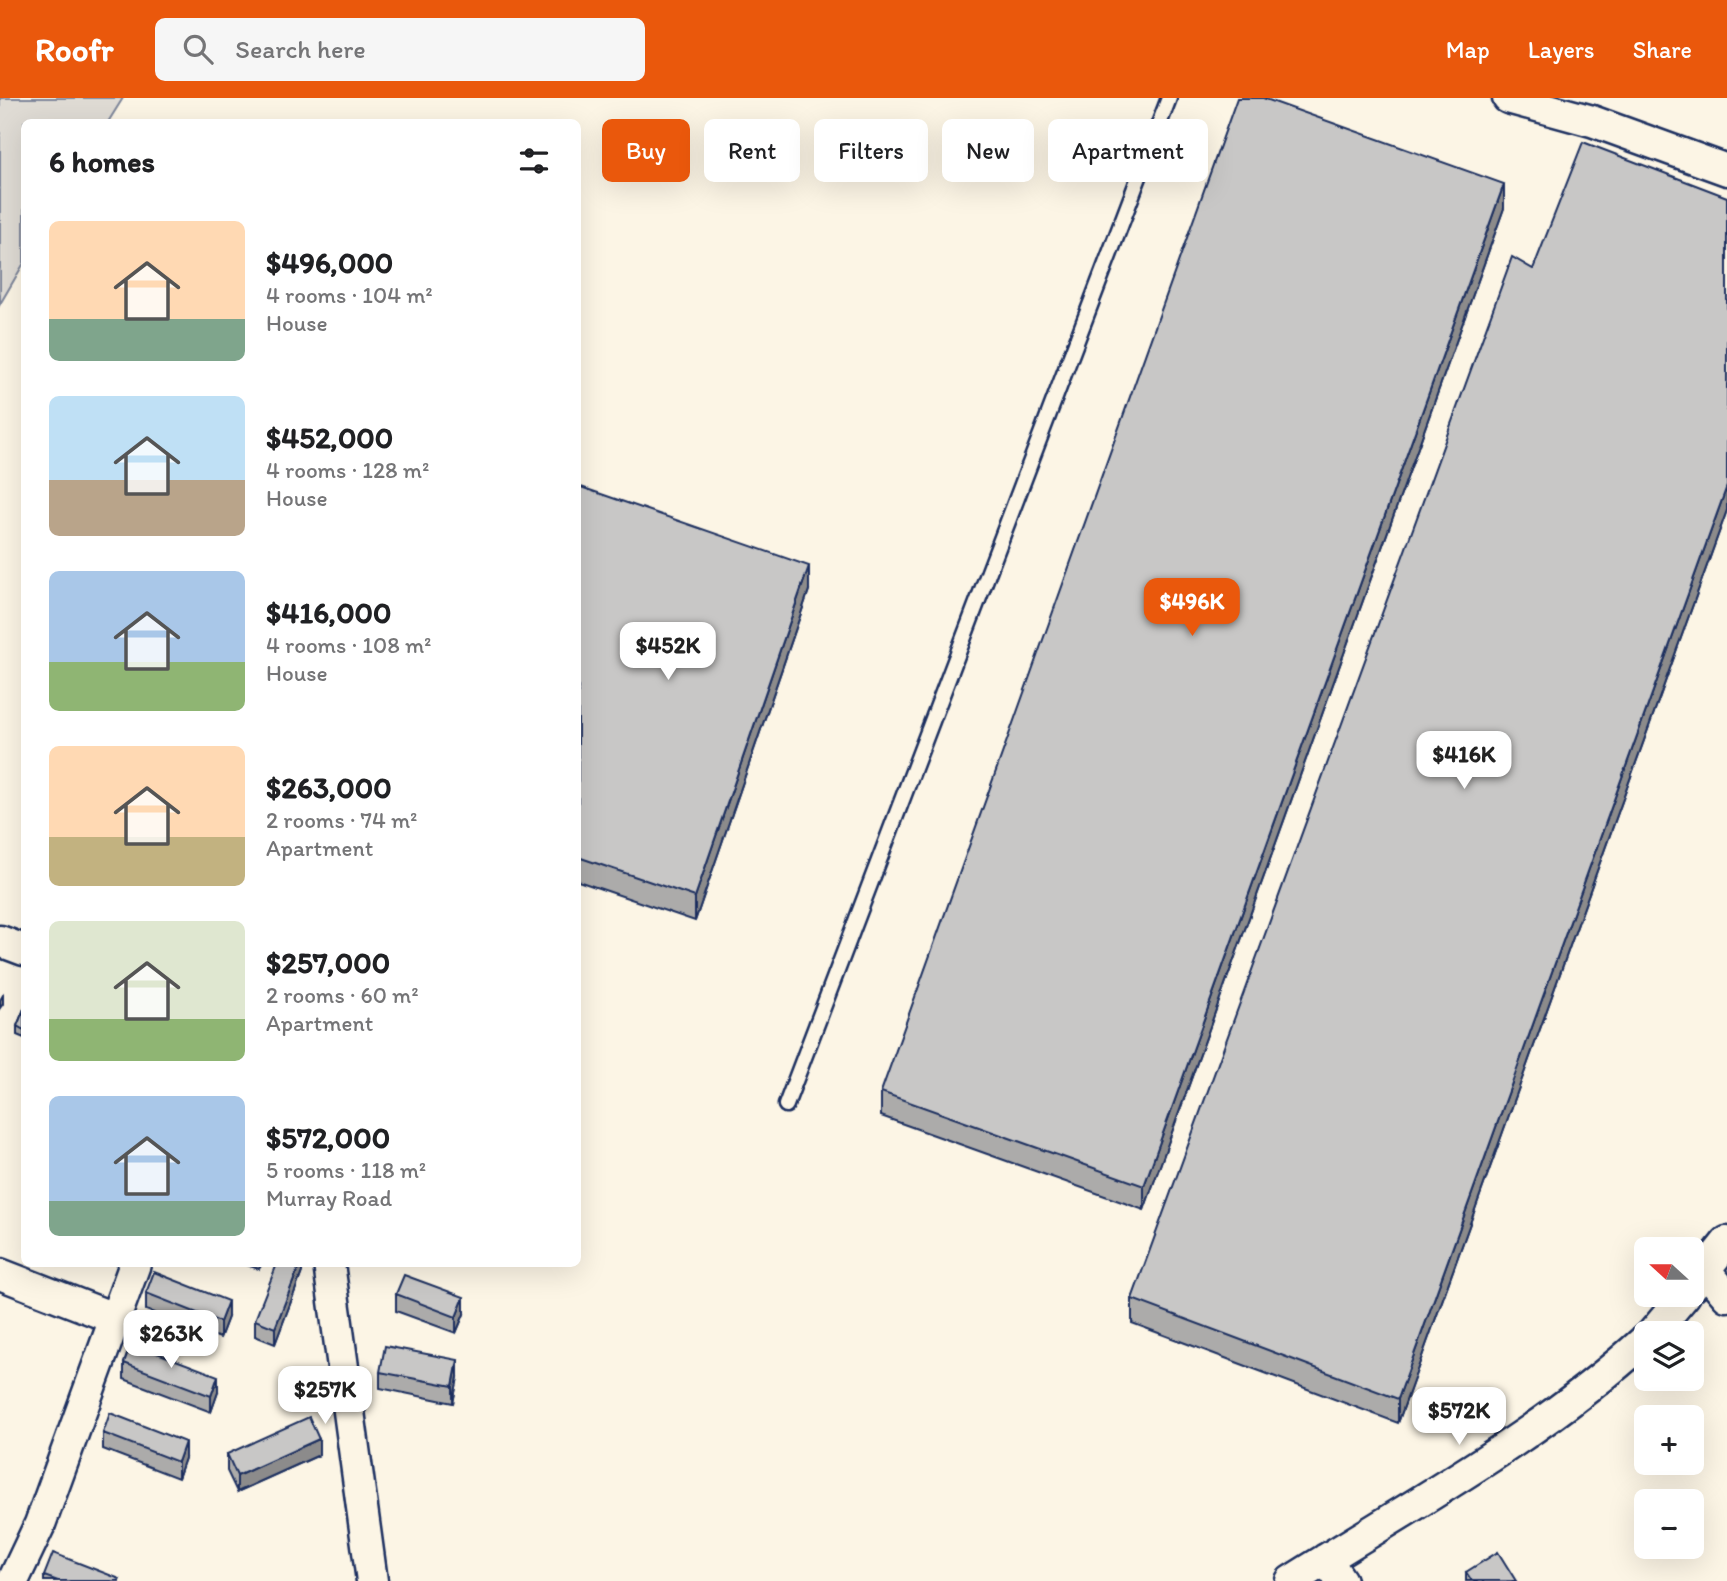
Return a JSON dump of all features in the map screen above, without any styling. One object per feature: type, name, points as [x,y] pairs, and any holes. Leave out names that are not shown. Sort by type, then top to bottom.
[{"type":"street","points":[[1508,98],[1592,121],[1727,170]]},
{"type":"street","points":[[0,941],[21,949]]},
{"type":"street","points":[[1704,1272],[1727,1242]]},
{"type":"street","points":[[13,1581],[40,1524],[134,1267]]},
{"type":"street","points":[[328,1267],[372,1581]]},
{"type":"street","points":[[0,1274],[116,1319]]},
{"type":"street","points":[[1704,1281],[1727,1296]]},
{"type":"street","points":[[1663,1321],[1675,1307]]},
{"type":"street","points":[[1291,1581],[1333,1570],[1558,1413],[1634,1350]]},
{"type":"lane","points":[[786,1105],[1169,98]]},
{"type":"shaded area","points":[[0,98],[123,98],[110,119],[21,119],[21,268],[0,304]]},
{"type":"building","points":[[1237,98],[1263,98],[1504,184],[1144,1186],[881,1092]]},
{"type":"building","points":[[1583,142],[1727,197],[1727,486],[1398,1399],[1132,1299],[1512,257],[1533,269]]},
{"type":"building","points":[[581,487],[809,566],[695,897],[581,858]]},
{"type":"building","points":[[276,1267],[299,1267],[275,1328],[255,1320]]},
{"type":"building","points":[[154,1272],[228,1301],[220,1322],[146,1293]]},
{"type":"building","points":[[404,1275],[464,1297],[456,1317],[396,1294]]},
{"type":"building","points":[[131,1343],[218,1376],[211,1396],[124,1363]]},
{"type":"building","points":[[385,1346],[458,1360],[453,1386],[380,1372]]},
{"type":"building","points":[[110,1413],[185,1442],[178,1462],[103,1433]]},
{"type":"building","points":[[309,1417],[319,1439],[237,1476],[227,1454]]},
{"type":"building","points":[[1498,1552],[1516,1581],[1472,1581],[1466,1572]]},
{"type":"building","points":[[53,1553],[120,1579],[58,1581],[44,1576]]}]
